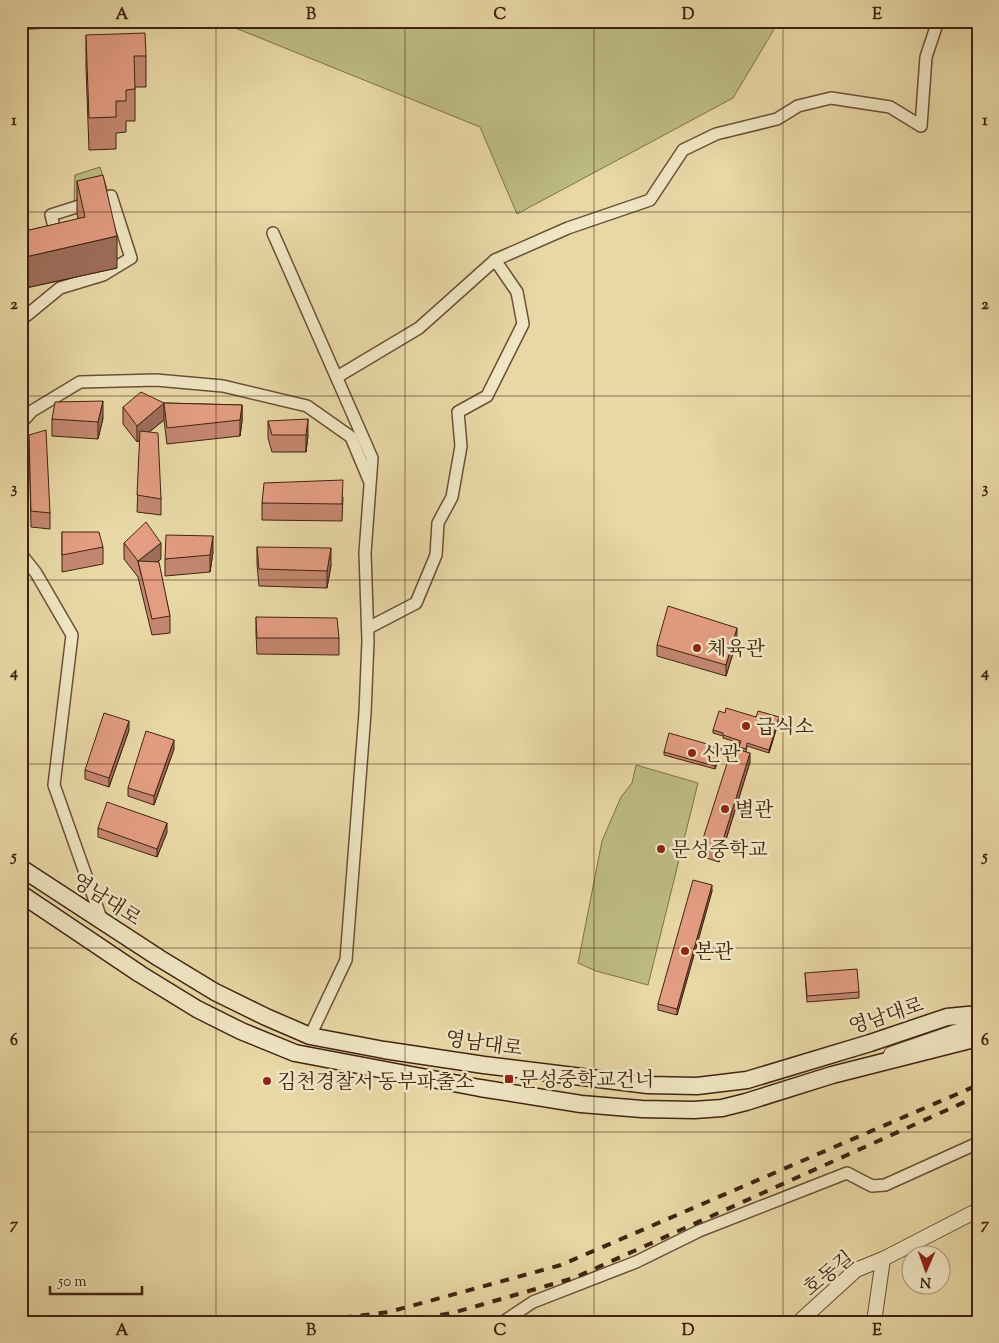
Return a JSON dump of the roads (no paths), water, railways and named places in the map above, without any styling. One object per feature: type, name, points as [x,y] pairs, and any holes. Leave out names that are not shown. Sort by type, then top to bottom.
[{"type":"main road","name":"영남대로","points":[[21,868],[215,992],[266,1018],[310,1036],[384,1050],[532,1072],[648,1085],[697,1086],[747,1080],[870,1043],[947,1017],[978,1014]]},
{"type":"main road","name":"영남대로","points":[[21,894],[140,974],[197,1009],[294,1054],[489,1090],[582,1104],[642,1109],[694,1110],[722,1108],[832,1075],[978,1038]]},
{"type":"street","points":[[337,377],[419,328],[495,260],[568,228],[650,200],[683,150],[716,134],[777,119],[798,106],[831,98],[890,107],[920,126],[926,57],[938,21]]},
{"type":"street","points":[[21,320],[60,288],[103,275],[131,258],[111,196],[51,215],[58,239],[49,242]]},
{"type":"street","points":[[273,233],[372,458],[365,553],[368,628],[365,713],[346,960],[310,1036]]},
{"type":"street","points":[[368,628],[416,604],[436,555],[438,523],[452,497],[461,446],[458,412],[487,396],[523,324],[517,292],[495,260]]},
{"type":"street","points":[[21,424],[32,411],[80,382],[156,380],[223,386],[307,406],[352,437],[370,483]]},
{"type":"street","points":[[21,554],[36,572],[72,635],[54,785],[102,921]]},
{"type":"street","points":[[947,1017],[978,1008]]},
{"type":"street","name":"영남대로","points":[[832,1075],[978,1024]]},
{"type":"street","points":[[503,1322],[533,1302],[636,1262],[699,1231],[847,1173],[872,1186],[884,1186],[978,1142]]},
{"type":"street","name":"호동길","points":[[799,1322],[856,1270],[883,1259],[978,1210]]},
{"type":"street","points":[[874,1322],[883,1259]]},
{"type":"railway","points":[[307,1322],[389,1312],[561,1265],[978,1085]]},
{"type":"railway","points":[[405,1322],[456,1312],[574,1278],[978,1096]]},
{"type":"railway","points":[[21,1318],[59,1322]]},
{"type":"place","name":"체육관","points":[[697,648]]},
{"type":"place","name":"급식소","points":[[746,726]]},
{"type":"place","name":"신관","points":[[692,753]]},
{"type":"place","name":"별관","points":[[725,809]]},
{"type":"place","name":"문성중학교","points":[[661,849]]},
{"type":"place","name":"본관","points":[[685,951]]},
{"type":"place","name":"문성중학교건너","points":[[509,1079]]},
{"type":"place","name":"김천경찰서 동부파출소","points":[[267,1081]]}]
